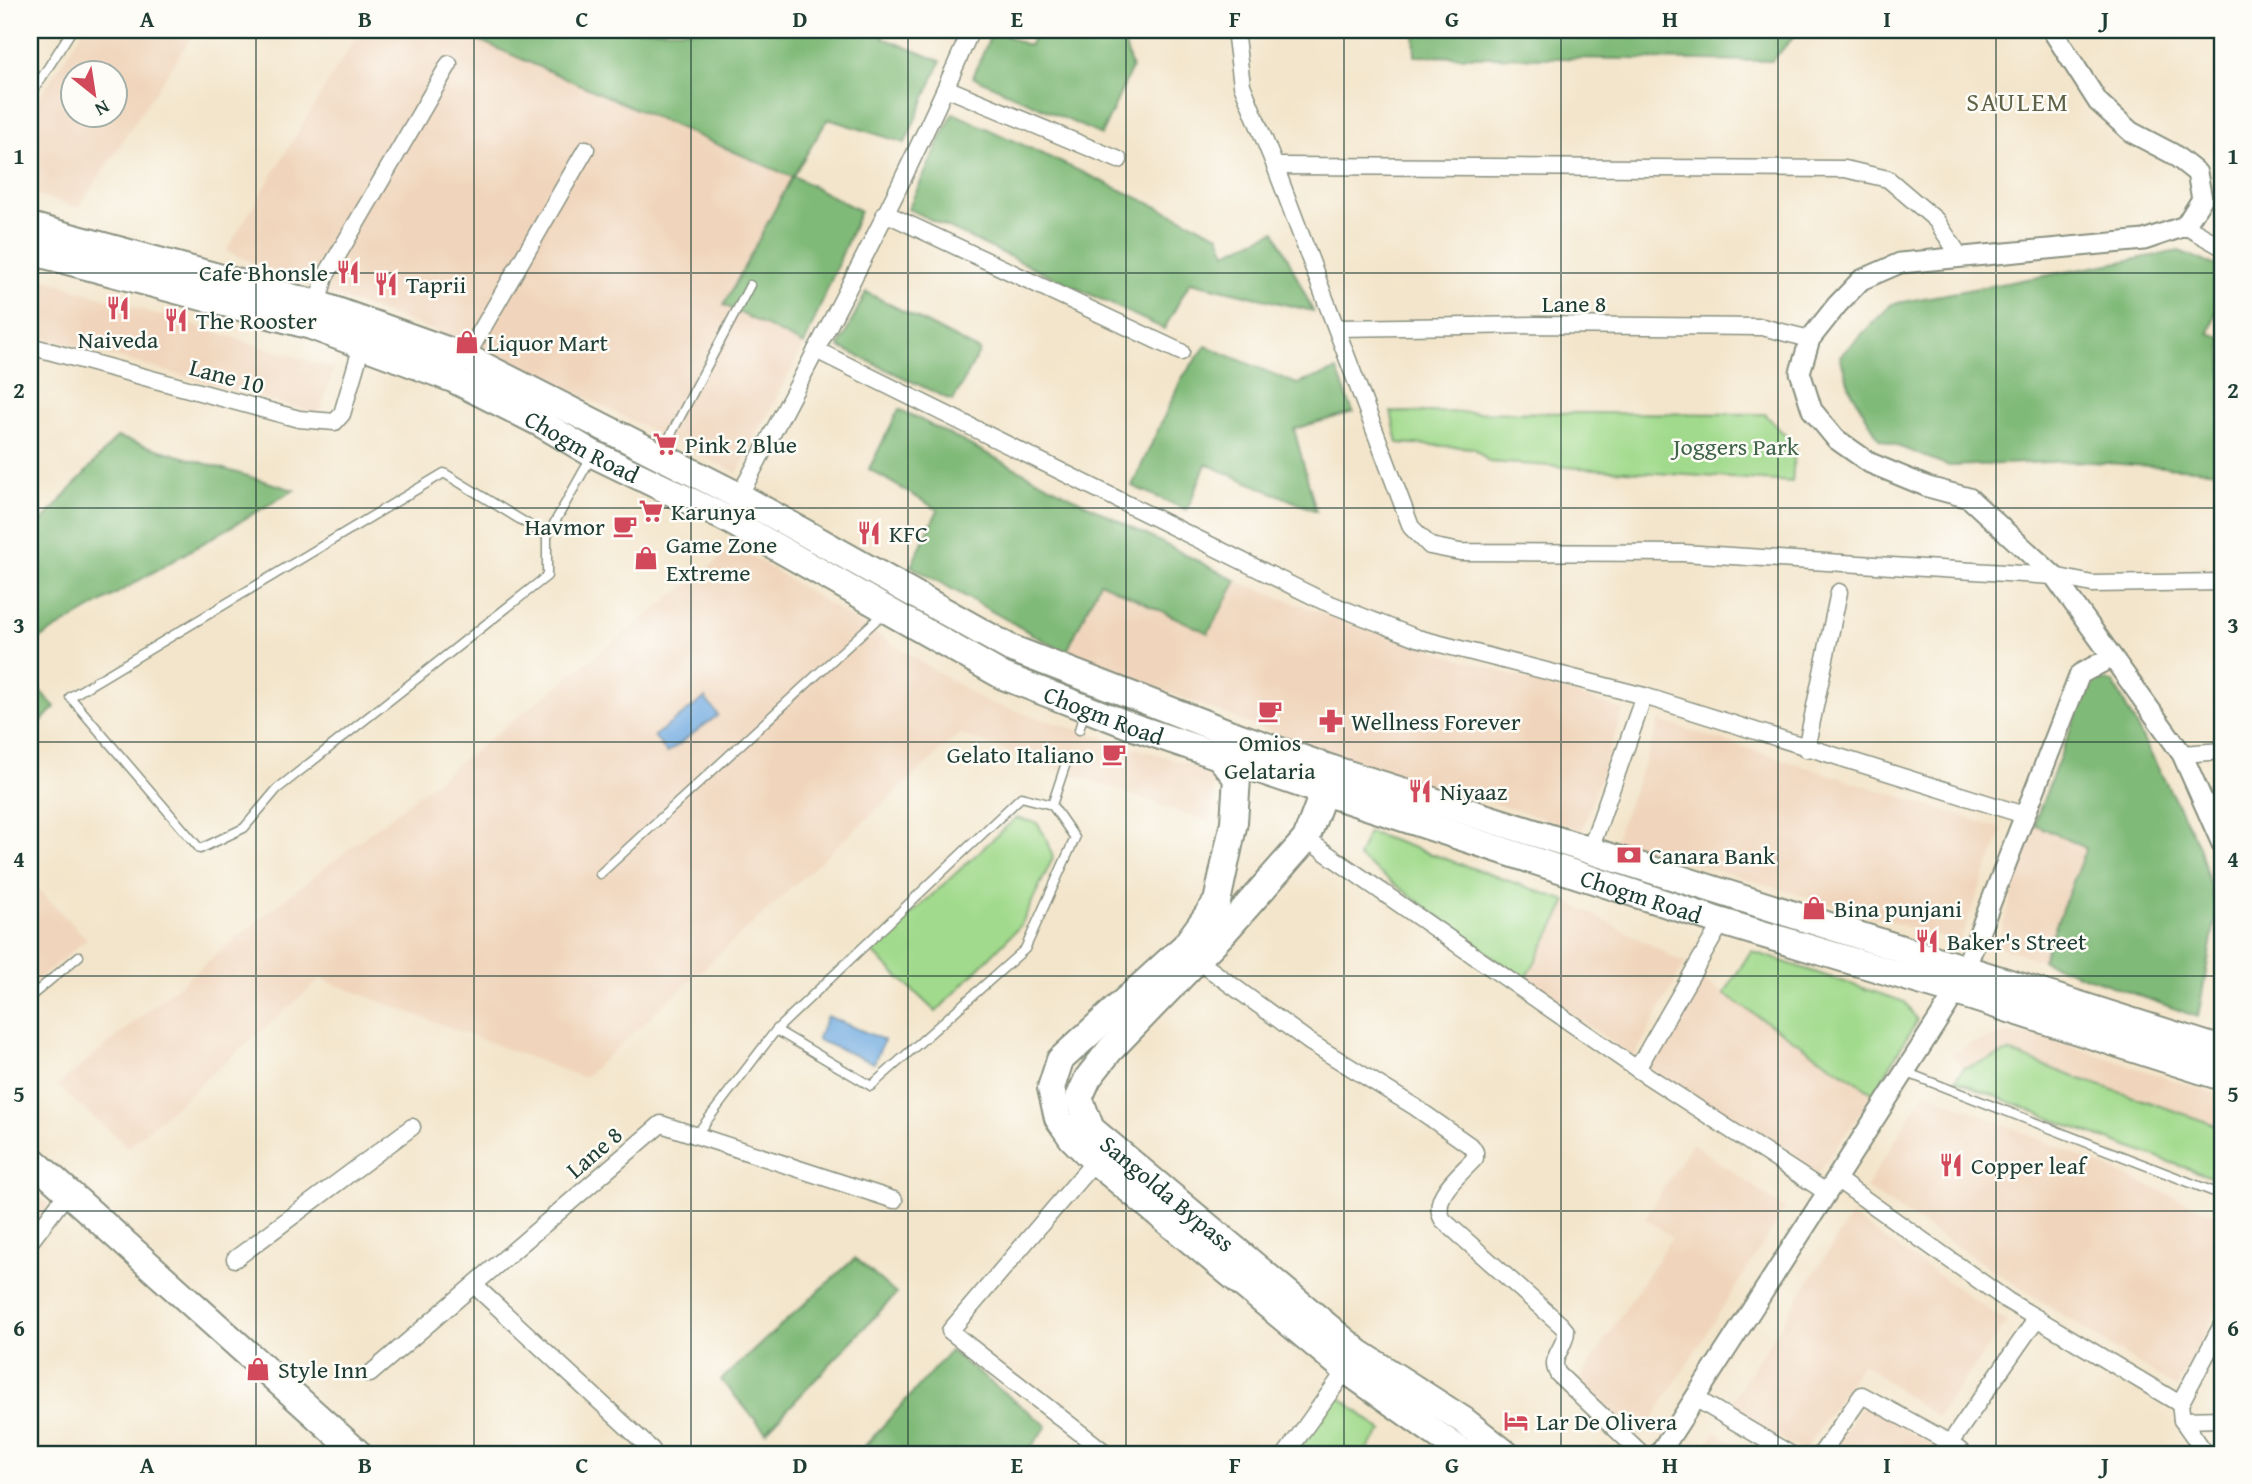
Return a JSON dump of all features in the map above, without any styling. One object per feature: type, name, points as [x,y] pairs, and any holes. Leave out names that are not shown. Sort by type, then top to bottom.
[{"type":"main road","name":"Chogm Road","points":[[30,226],[314,315],[459,368],[660,456],[887,610],[1082,719],[1218,755],[1328,780],[1590,850],[2222,1050]]},
{"type":"main road","name":"Chogm Road","points":[[30,251],[314,315],[362,345],[459,368],[542,424],[593,454],[733,508],[1010,648],[1229,733],[1328,780],[1722,922],[1956,992],[2222,1077]]},
{"type":"main road","name":"Sangolda Bypass","points":[[1218,755],[1237,778],[1234,822],[1217,902],[1185,946],[1060,1060],[1051,1088],[1058,1118],[1072,1138],[1103,1153],[1453,1442],[1506,1454]]},
{"type":"main road","name":"Sangolda Bypass","points":[[1103,1153],[1079,1098],[1087,1078],[1306,839],[1328,780]]},
{"type":"main road","points":[[30,1158],[359,1454]]},
{"type":"street","points":[[733,508],[885,213],[971,30]]},
{"type":"street","points":[[1235,30],[1242,85],[1412,527],[1430,546],[1460,552],[1683,553],[2054,576],[2092,584],[2222,582]]},
{"type":"street","points":[[2052,30],[2098,102],[2131,132],[2173,154],[2197,173],[2202,199],[2185,226],[2144,240],[1900,264],[1861,280],[1837,305],[1810,339],[1800,372],[1812,410],[1836,439],[1870,463],[1928,487],[1969,498],[2054,576],[2182,754],[2222,844]]},
{"type":"street","points":[[314,315],[324,277],[449,64]]},
{"type":"street","points":[[946,88],[1119,160]]},
{"type":"street","points":[[459,368],[586,149]]},
{"type":"street","points":[[1275,166],[1845,169],[1888,180],[1936,220],[1961,258]]},
{"type":"street","points":[[885,213],[1181,352]]},
{"type":"street","points":[[2185,226],[2222,247]]},
{"type":"street","name":"Lane 8","points":[[1337,328],[1535,325],[1762,327],[1810,339]]},
{"type":"street","name":"Lane 10","points":[[30,346],[299,419],[335,422],[342,414],[362,345]]},
{"type":"street","points":[[816,350],[1323,601],[1417,638],[1644,696],[2024,815]]},
{"type":"street","points":[[1807,749],[1839,592]]},
{"type":"street","points":[[1659,1454],[1956,992],[2080,674],[2112,657]]},
{"type":"street","points":[[1590,850],[1644,696]]},
{"type":"street","points":[[2182,754],[2222,751]]},
{"type":"street","points":[[1306,839],[1637,1069],[1830,1185],[2181,1412],[2222,1419]]},
{"type":"street","points":[[1637,1069],[1722,922]]},
{"type":"street","points":[[1197,960],[1311,1043],[1415,1107],[1472,1147],[1475,1158],[1443,1194],[1438,1203],[1438,1212],[1443,1220],[1561,1325],[1566,1332],[1566,1340],[1554,1359],[1554,1368],[1642,1454]]},
{"type":"street","name":"Lane 8","points":[[370,1374],[661,1124],[894,1200]]},
{"type":"street","points":[[235,1259],[412,1127]]},
{"type":"street","points":[[1103,1153],[950,1331],[1107,1454]]},
{"type":"street","points":[[30,1242],[68,1192]]},
{"type":"street","points":[[474,1285],[652,1450],[648,1454]]},
{"type":"street","points":[[1950,1443],[2037,1318]]},
{"type":"street","points":[[2181,1412],[2222,1325]]},
{"type":"street","points":[[1286,1454],[1353,1361]]},
{"type":"street","points":[[1821,1454],[1862,1395],[1950,1443],[1964,1454]]},
{"type":"street","points":[[1695,1398],[1790,1454]]},
{"type":"street","points":[[2181,1412],[2206,1454]]},
{"type":"lane","points":[[30,96],[33,82],[72,30]]},
{"type":"lane","points":[[660,456],[750,285]]},
{"type":"lane","points":[[547,536],[444,473],[70,697],[200,849],[244,828],[277,789],[547,576],[547,536],[593,454]]},
{"type":"lane","points":[[600,874],[887,610]]},
{"type":"lane","points":[[1052,805],[1066,763]]},
{"type":"lane","points":[[696,1135],[776,1030],[1021,797],[1052,805],[1074,838],[1025,949],[871,1086],[776,1030]]},
{"type":"lane","points":[[30,998],[79,956]]},
{"type":"lane","points":[[1905,1072],[2222,1195]]},
{"type":"shaded area","points":[[83,30],[196,30],[130,130],[130,60],[64,60]]},
{"type":"shaded area","points":[[360,30],[455,30],[792,177],[725,305],[804,345],[737,473],[486,348],[328,294],[226,251]]},
{"type":"shaded area","points":[[60,66],[60,130],[130,130],[78,208],[30,192],[30,112]]},
{"type":"shaded area","points":[[36,277],[334,369],[319,414],[30,333],[30,297]]},
{"type":"shaded area","points":[[736,546],[984,701],[1217,773],[1209,822],[959,734],[584,1078],[321,979],[128,1147],[57,1086],[257,921]]},
{"type":"shaded area","points":[[1237,581],[1353,625],[1623,710],[1582,830],[1313,748],[1066,653],[1100,582],[1207,633]]},
{"type":"shaded area","points":[[1660,721],[2003,829],[1959,942],[1615,840]]},
{"type":"shaded area","points":[[2034,824],[2086,848],[2042,961],[1997,946]]},
{"type":"shaded area","points":[[30,881],[87,939],[30,986]]},
{"type":"shaded area","points":[[1567,901],[1685,963],[1634,1057],[1525,981]]},
{"type":"shaded area","points":[[1701,979],[1874,1093],[1813,1180],[1649,1066]]},
{"type":"shaded area","points":[[2007,1034],[2040,1036],[2222,1096],[2222,1127],[2009,1052],[1964,1068],[1952,1054],[1971,1043]]},
{"type":"shaded area","points":[[1925,1091],[2222,1217],[2222,1300],[2176,1388],[1866,1188]]},
{"type":"shaded area","points":[[1692,1143],[1785,1209],[1641,1437],[1579,1380],[1672,1237],[1645,1218]]},
{"type":"shaded area","points":[[30,1187],[54,1210],[30,1238]]},
{"type":"shaded area","points":[[1851,1216],[2007,1322],[1937,1417],[1862,1363],[1804,1452],[1728,1407]]},
{"type":"shaded area","points":[[1864,1404],[1944,1452],[1830,1454]]},
{"type":"shaded area","points":[[1715,1432],[1753,1454],[1701,1454]]},
{"type":"green space","points":[[455,30],[886,30],[883,38],[941,61],[905,143],[828,119],[793,176],[860,211],[804,345],[724,305],[792,177]]},
{"type":"green space","points":[[993,30],[1029,46],[1037,30],[1120,30],[1132,68],[1101,135],[973,77]]},
{"type":"green space","points":[[1414,30],[1800,30],[1772,61],[1415,56]]},
{"type":"green space","points":[[953,113],[1219,235],[1226,253],[1275,231],[1313,311],[1190,282],[1164,329],[908,209]]},
{"type":"green space","points":[[2179,251],[2222,268],[2222,294],[2209,333],[2222,338],[2222,471],[2077,461],[1949,466],[1879,439],[1850,388],[1840,356],[1892,304]]},
{"type":"green space","points":[[866,292],[980,351],[953,401],[839,347]]},
{"type":"green space","points":[[1206,346],[1297,384],[1337,370],[1353,412],[1294,429],[1316,511],[1206,464],[1187,510],[1132,486],[1182,378]]},
{"type":"green space","points":[[899,409],[1237,581],[1208,633],[1100,582],[1066,653],[911,566],[938,510],[869,469]]},
{"type":"green space","name":"Joggers Park","points":[[1391,412],[1765,414],[1795,446],[1792,482],[1489,462],[1474,448],[1398,443]]},
{"type":"green space","points":[[117,437],[294,490],[30,644],[30,535]]},
{"type":"green space","points":[[2090,679],[2113,682],[2199,846],[2217,910],[2198,1017],[2042,961],[2086,848],[2034,824]]},
{"type":"green space","points":[[30,680],[55,707],[30,733]]},
{"type":"green space","points":[[1016,818],[1037,823],[1053,858],[1021,925],[936,1012],[871,951]]},
{"type":"green space","points":[[1368,832],[1567,901],[1525,981],[1358,857]]},
{"type":"green space","points":[[1751,951],[1905,1002],[1917,1020],[1874,1093],[1724,994]]},
{"type":"green space","points":[[2009,1052],[2222,1127],[2222,1181],[2070,1126],[1955,1080],[1964,1068]]},
{"type":"green space","points":[[855,1258],[896,1294],[766,1432],[721,1380]]},
{"type":"green space","points":[[950,1351],[1047,1426],[1026,1454],[872,1454],[864,1447]]},
{"type":"green space","points":[[1336,1394],[1382,1431],[1363,1454],[1294,1454]]},
{"type":"water","points":[[705,698],[718,715],[667,753],[654,736]]},
{"type":"water","points":[[827,1016],[884,1040],[874,1063],[817,1040]]},
{"type":"place","name":"Cafe Bhonsle","points":[[348,272]]},
{"type":"place","name":"Taprii","points":[[386,284]]},
{"type":"place","name":"Naiveda","points":[[118,308]]},
{"type":"place","name":"The Rooster","points":[[176,320]]},
{"type":"place","name":"Liquor Mart","points":[[467,342]]},
{"type":"place","name":"Pink 2 Blue","points":[[665,444]]},
{"type":"place","name":"Karunya","points":[[651,511]]},
{"type":"place","name":"Havmor","points":[[625,526]]},
{"type":"place","name":"KFC","points":[[869,533]]},
{"type":"place","name":"Game Zone Extreme","points":[[646,558]]},
{"type":"place","name":"Omios Gelataria","points":[[1270,711]]},
{"type":"place","name":"Wellness Forever","points":[[1331,721]]},
{"type":"place","name":"Gelato Italiano","points":[[1114,754]]},
{"type":"place","name":"Niyaaz","points":[[1420,791]]},
{"type":"place","name":"Canara Bank","points":[[1629,855]]},
{"type":"place","name":"Bina punjani","points":[[1814,908]]},
{"type":"place","name":"Baker's Street","points":[[1927,941]]},
{"type":"place","name":"Copper leaf","points":[[1951,1165]]},
{"type":"place","name":"Style Inn","points":[[258,1369]]},
{"type":"place","name":"Lar De Olivera","points":[[1516,1421]]},
{"type":"district","name":"SAULEM","points":[[2018,101]]}]
